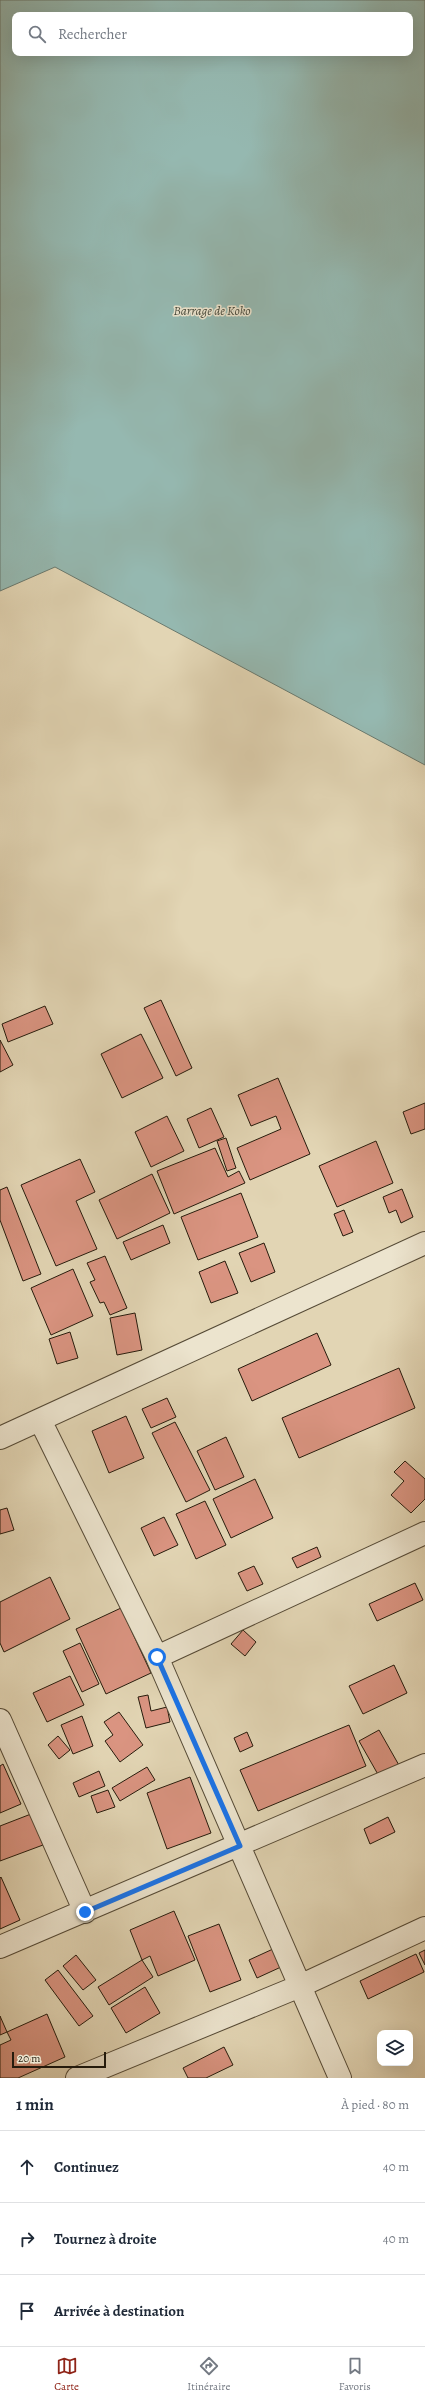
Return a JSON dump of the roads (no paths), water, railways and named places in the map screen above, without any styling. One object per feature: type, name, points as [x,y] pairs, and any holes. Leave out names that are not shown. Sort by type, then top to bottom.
[{"type":"street","points":[[0,1438],[425,1243]]},
{"type":"street","points":[[40,1420],[157,1657],[340,2078]]},
{"type":"street","points":[[157,1657],[425,1533]]},
{"type":"street","points":[[0,1720],[85,1912]]},
{"type":"street","points":[[0,1947],[240,1846],[425,1765]]},
{"type":"street","points":[[77,2078],[300,1986],[425,1928]]},
{"type":"water","name":"Barrage de Koko","points":[[0,0],[425,0],[425,765],[55,567],[0,591]]}]
